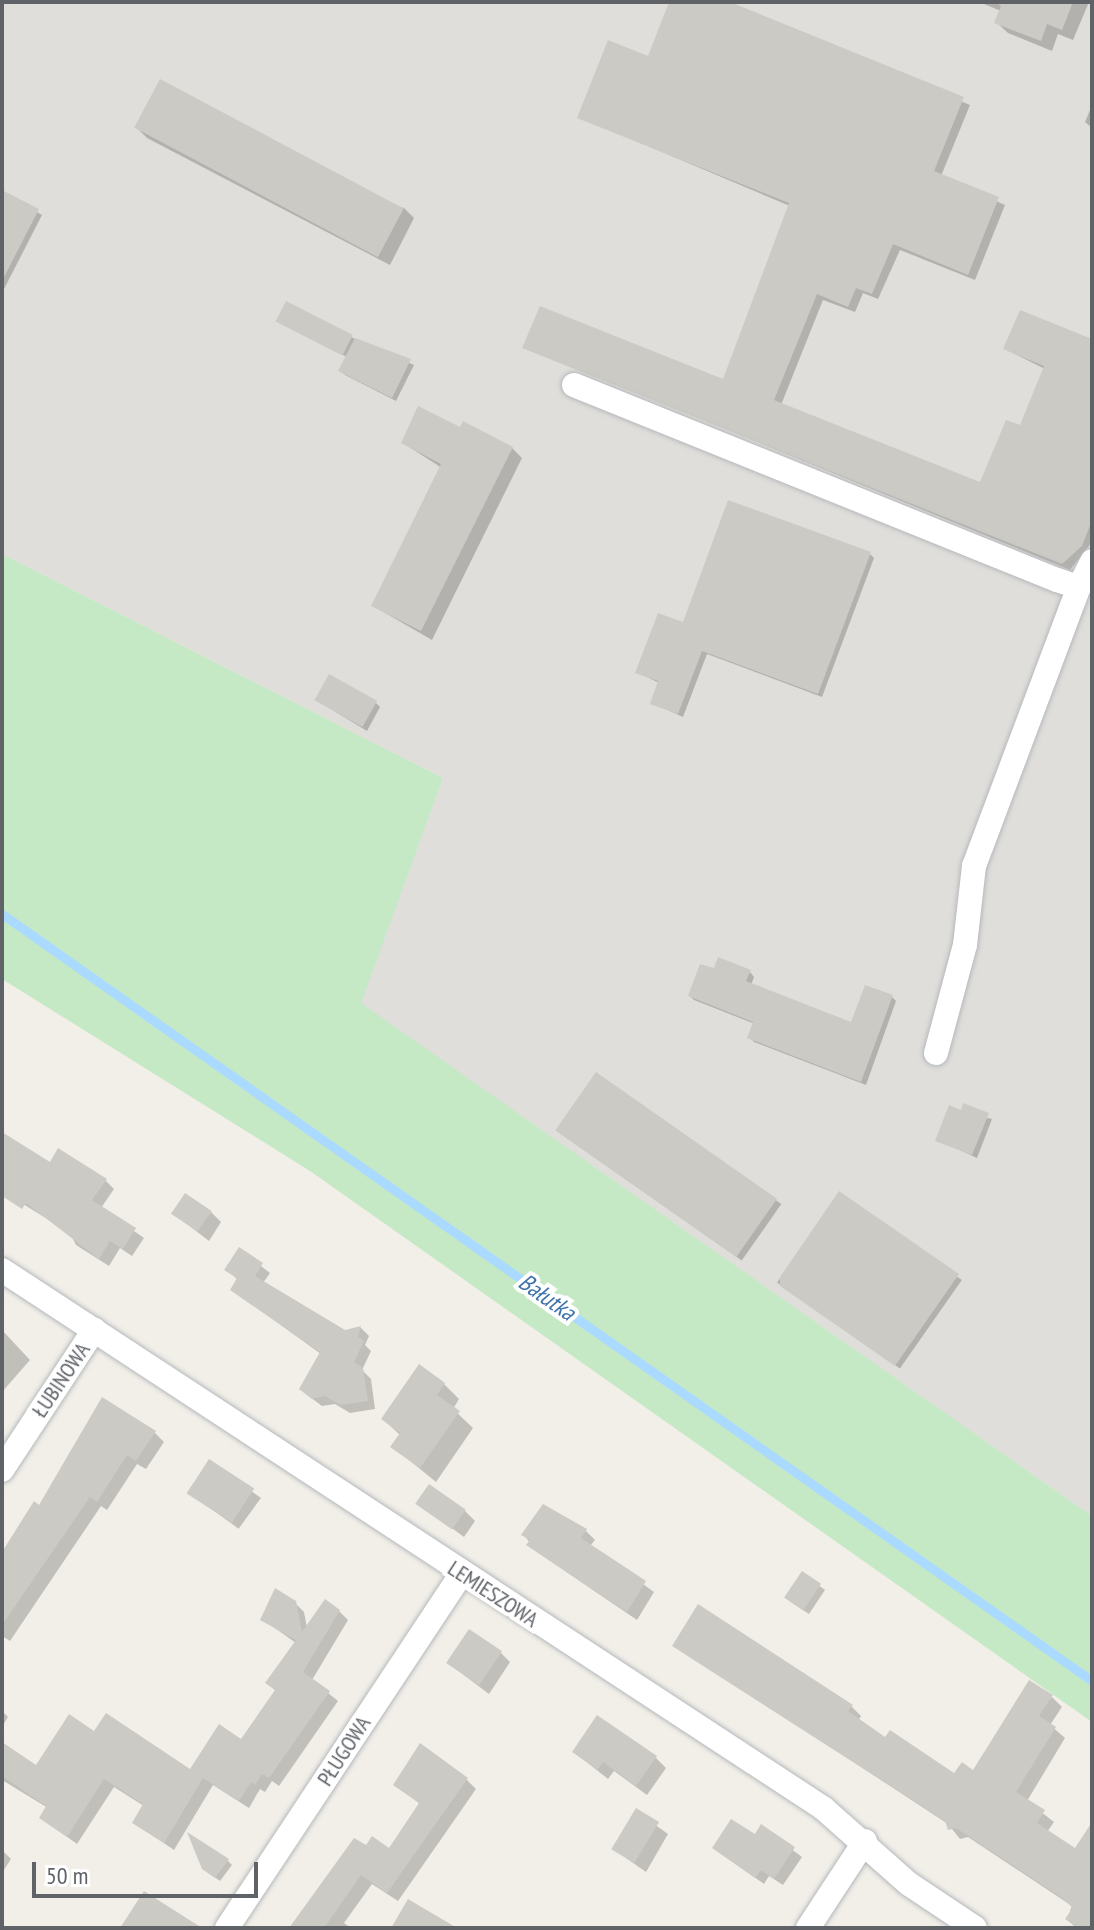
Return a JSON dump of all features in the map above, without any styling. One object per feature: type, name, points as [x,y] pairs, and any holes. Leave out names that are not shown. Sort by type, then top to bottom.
[{"type":"street","points":[[574,385],[1079,587]]},
{"type":"street","points":[[936,1053],[965,945],[974,866],[1079,587],[1092,561]]},
{"type":"street","name":"LEMIESZOWA","points":[[2,1270],[865,1841],[909,1884],[975,1928]]},
{"type":"street","name":"ŁUBINOWA","points":[[2,1470],[94,1330]]},
{"type":"street","name":"PŁUGOWA","points":[[227,1928],[462,1573]]},
{"type":"street","points":[[808,1928],[865,1841]]},
{"type":"shaded area","points":[[2,2],[1092,2],[1092,1516],[360,1003],[443,778],[2,554]]},
{"type":"green space","points":[[2,554],[443,778],[361,1003],[1092,1516],[1092,1722],[310,1171],[2,979]]},
{"type":"building","points":[[669,2],[730,2],[964,97],[934,171],[999,197],[968,275],[893,244],[872,294],[856,288],[848,307],[817,294],[774,400],[980,482],[1006,420],[1020,425],[1044,366],[1003,349],[1020,310],[1092,339],[1092,520],[1082,546],[1062,564],[522,348],[540,306],[723,379],[789,203],[577,118],[608,40],[648,56]]},
{"type":"building","points":[[995,2],[1073,2],[1062,30],[1047,24],[1041,41],[994,23],[1001,6]]},
{"type":"building","points":[[160,79],[404,209],[378,257],[134,128]]},
{"type":"building","points":[[2,190],[39,209],[2,281]]},
{"type":"building","points":[[286,301],[353,335],[342,356],[276,321]]},
{"type":"building","points":[[355,338],[411,359],[392,398],[338,371]]},
{"type":"building","points":[[418,406],[460,427],[463,421],[513,447],[421,631],[371,606],[441,464],[401,443]]},
{"type":"building","points":[[728,500],[871,552],[818,694],[702,651],[678,714],[650,704],[658,681],[635,673],[658,613],[683,622]]},
{"type":"building","points":[[329,674],[377,701],[363,727],[314,700]]},
{"type":"building","points":[[718,957],[751,970],[746,981],[851,1022],[865,985],[893,995],[861,1082],[747,1038],[753,1022],[688,996],[700,964],[714,968]]},
{"type":"building","points":[[596,1072],[777,1199],[736,1257],[555,1130]]},
{"type":"building","points":[[963,1103],[989,1113],[972,1155],[935,1141],[949,1105],[961,1110]]},
{"type":"building","points":[[2,1132],[50,1162],[58,1148],[107,1179],[92,1200],[136,1228],[123,1249],[110,1241],[99,1259],[26,1203],[22,1209],[2,1196]]},
{"type":"building","points":[[839,1191],[959,1274],[895,1366],[780,1286],[780,1277]]},
{"type":"building","points":[[185,1193],[212,1211],[198,1232],[171,1214]]},
{"type":"building","points":[[239,1247],[263,1263],[255,1276],[345,1330],[361,1326],[358,1337],[364,1341],[354,1362],[363,1368],[368,1401],[340,1405],[325,1396],[312,1399],[299,1389],[320,1352],[230,1290],[237,1278],[224,1270]]},
{"type":"building","points":[[419,1364],[445,1383],[437,1395],[460,1411],[420,1468],[390,1447],[400,1433],[381,1419]]},
{"type":"building","points":[[102,1397],[156,1431],[136,1461],[127,1455],[97,1502],[90,1497],[2,1625],[2,1552],[34,1501],[39,1505]]},
{"type":"building","points":[[209,1459],[254,1488],[232,1523],[187,1493]]},
{"type":"building","points":[[429,1484],[466,1510],[452,1529],[415,1504]]},
{"type":"building","points":[[543,1504],[587,1529],[581,1538],[646,1581],[627,1612],[526,1545],[530,1540],[521,1535]]},
{"type":"building","points":[[802,1571],[821,1584],[803,1610],[784,1598]]},
{"type":"building","points":[[275,1588],[296,1601],[302,1632],[325,1599],[340,1610],[303,1672],[330,1691],[269,1778],[262,1774],[255,1785],[251,1782],[239,1801],[203,1778],[164,1843],[132,1823],[143,1804],[104,1779],[67,1837],[39,1818],[46,1806],[2,1776],[2,1742],[36,1765],[69,1714],[94,1731],[106,1713],[190,1769],[219,1724],[241,1739],[275,1690],[265,1683],[296,1640],[260,1620]]},
{"type":"building","points":[[698,1604],[853,1705],[848,1711],[885,1737],[890,1730],[954,1773],[962,1762],[973,1770],[1029,1680],[1053,1695],[1039,1716],[1056,1727],[1016,1792],[1045,1810],[1037,1823],[1075,1848],[1092,1822],[1092,1928],[1078,1928],[1065,1919],[1073,1908],[1059,1896],[956,1828],[948,1830],[945,1821],[672,1646]]},
{"type":"building","points":[[469,1629],[502,1651],[479,1685],[446,1663]]},
{"type":"building","points":[[597,1715],[657,1756],[636,1786],[603,1762],[598,1770],[572,1752]]},
{"type":"building","points":[[420,1743],[468,1778],[387,1893],[361,1875],[324,1928],[289,1928],[354,1838],[366,1845],[372,1836],[389,1848],[419,1803],[393,1785]]},
{"type":"building","points":[[636,1808],[659,1822],[634,1863],[611,1849]]},
{"type":"building","points":[[731,1819],[755,1834],[761,1824],[795,1847],[774,1879],[761,1870],[755,1878],[712,1848]]},
{"type":"building","points":[[187,1832],[229,1859],[215,1878],[202,1869]]},
{"type":"building","points":[[144,1891],[202,1928],[120,1928]]},
{"type":"building","points":[[408,1899],[457,1928],[391,1928]]},
{"type":"waterway","name":"Bałutka","points":[[2,914],[1092,1681]]}]
